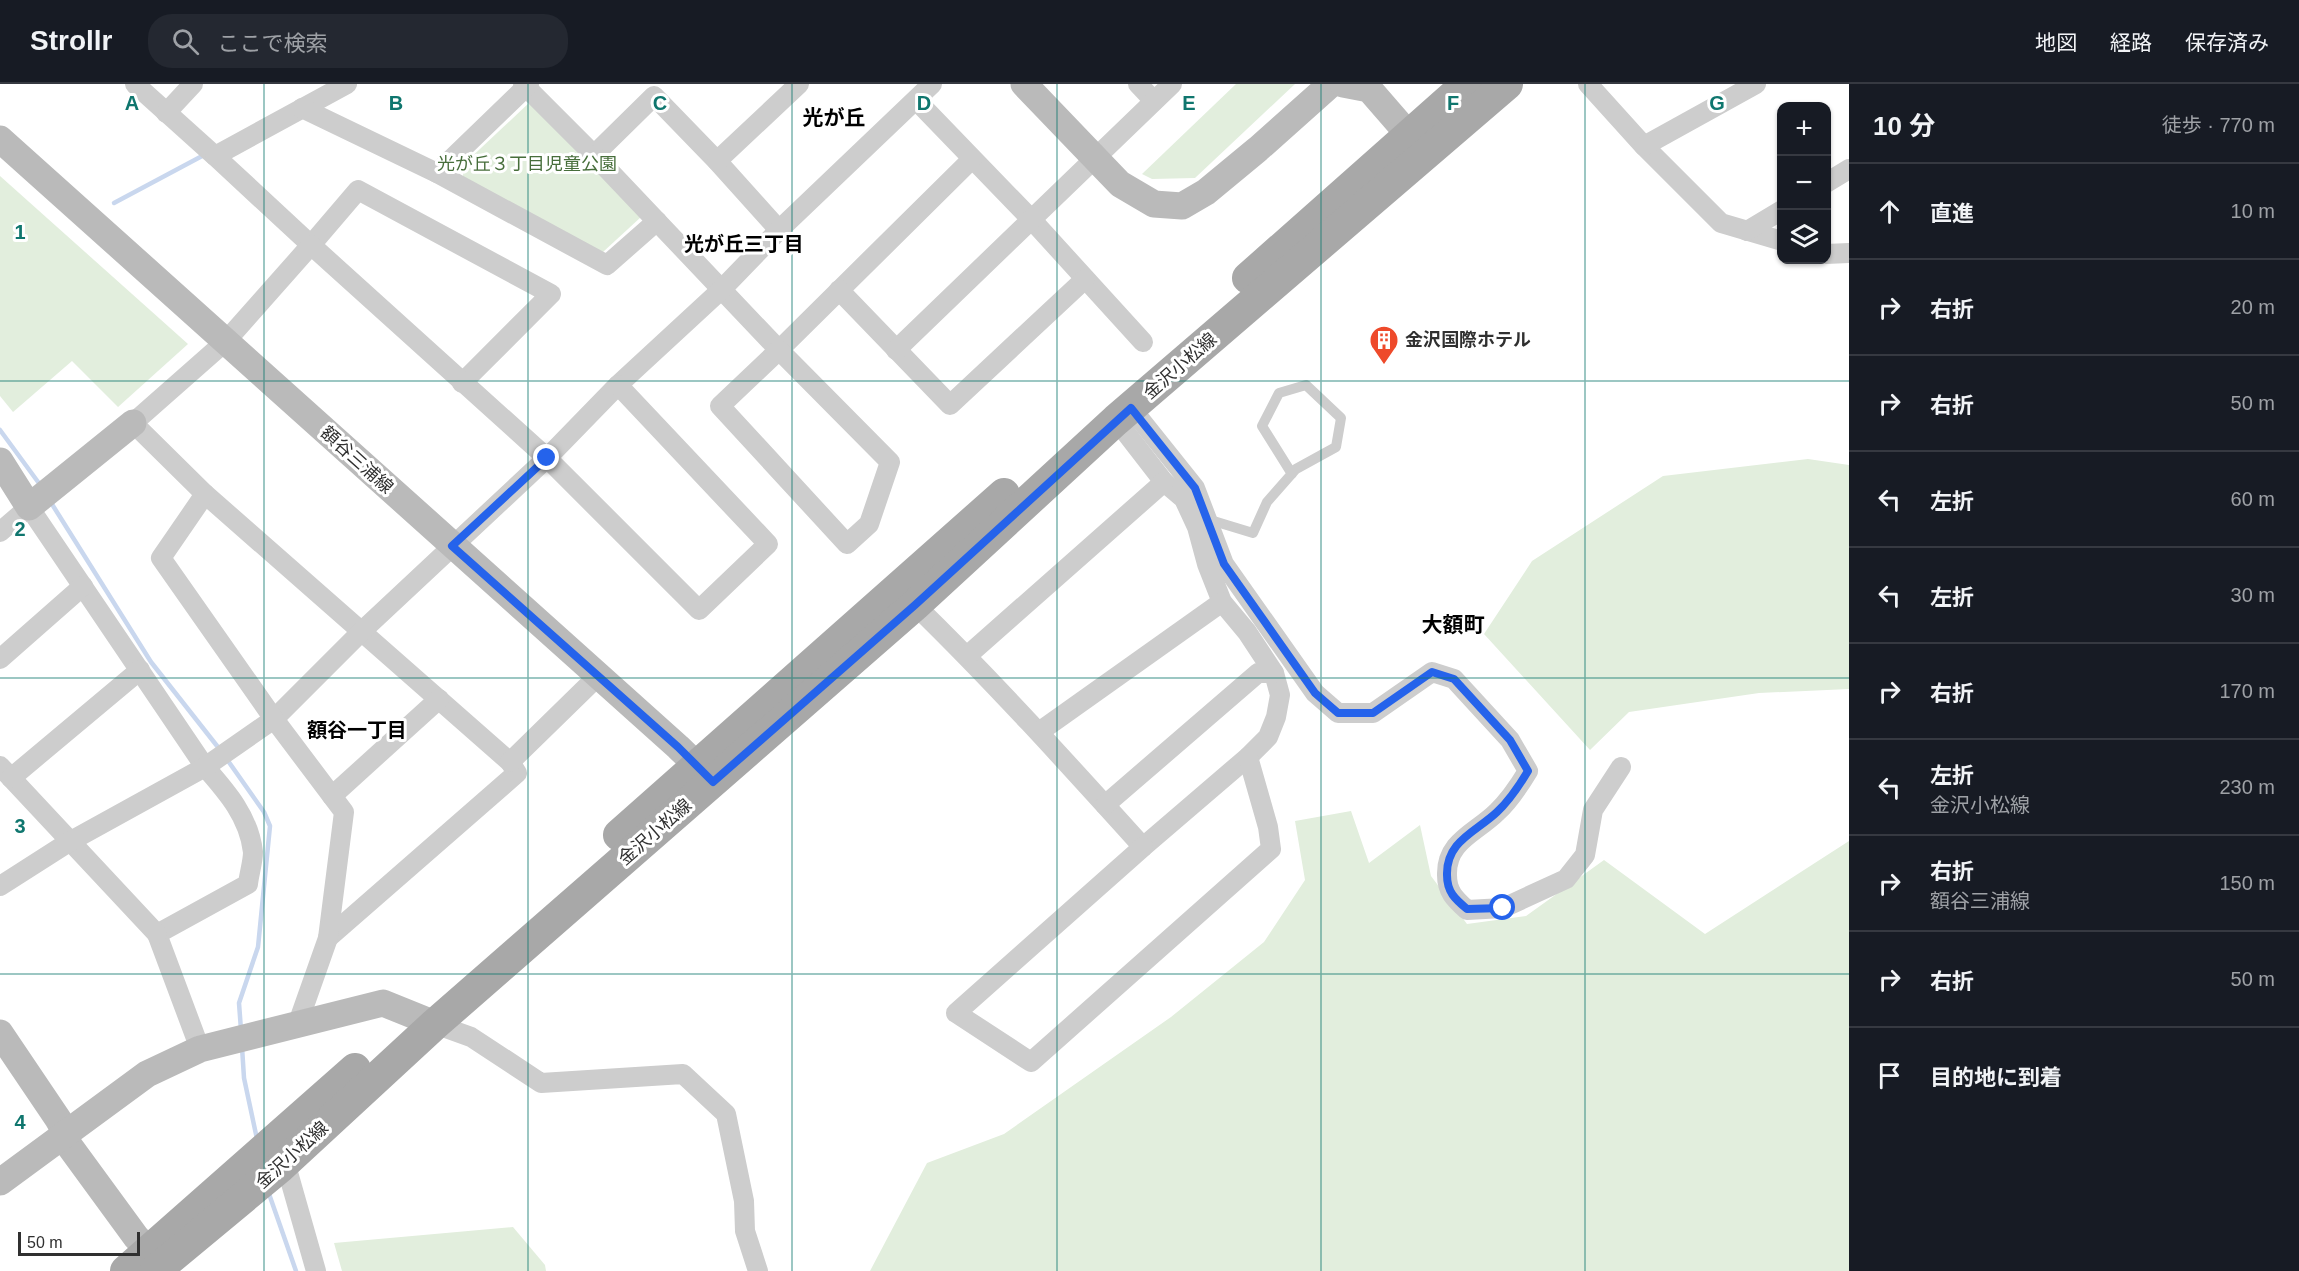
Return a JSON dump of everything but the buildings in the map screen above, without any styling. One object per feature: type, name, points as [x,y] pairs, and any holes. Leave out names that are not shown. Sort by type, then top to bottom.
[{"type":"main road","name":"金沢小松線","points":[[152,1266],[248,1177],[278,1157],[426,1020],[706,773],[1467,84]]},
{"type":"main road","name":"金沢小松線","points":[[706,773],[915,605],[1124,414],[1507,84]]},
{"type":"street","points":[[135,84],[547,458],[699,610],[768,544],[618,385]]},
{"type":"street","points":[[166,113],[193,84]]},
{"type":"street","points":[[211,152],[347,84]]},
{"type":"street","points":[[717,161],[799,84]]},
{"type":"street","points":[[0,886],[69,842],[209,764],[274,719],[362,632],[547,458],[618,385],[722,289],[778,230],[932,84]]},
{"type":"street","points":[[1024,84],[1120,184],[1154,204],[1182,206],[1215,185],[1331,84]]},
{"type":"street","points":[[1138,84],[1154,101]]},
{"type":"street","points":[[896,350],[1172,84]]},
{"type":"street","points":[[1343,84],[1369,89],[1409,135]]},
{"type":"street","points":[[1588,84],[1644,146],[1721,223],[1777,240]]},
{"type":"street","points":[[1644,146],[1756,84]]},
{"type":"street","points":[[437,173],[526,85],[779,350],[890,462],[869,524],[848,544],[720,406],[779,350],[972,159]]},
{"type":"street","points":[[594,155],[660,90],[717,161],[778,230]]},
{"type":"street","points":[[916,100],[1031,219],[1143,342]]},
{"type":"street","points":[[302,108],[437,173],[607,265],[657,221]]},
{"type":"street","name":"額谷三浦線","points":[[0,139],[706,773]]},
{"type":"street","points":[[1831,180],[1849,169]]},
{"type":"street","points":[[0,532],[133,423],[226,341],[358,190],[551,294],[462,382]]},
{"type":"street","points":[[1747,231],[1777,213]]},
{"type":"street","points":[[1831,254],[1849,253]]},
{"type":"street","points":[[838,290],[950,405],[1085,279]]},
{"type":"street","points":[[1124,414],[1164,482],[1184,499],[1197,527],[1207,564],[1222,602],[1247,632],[1274,673],[1280,695],[1276,717],[1268,737],[1248,757],[956,1013],[1031,1062],[1271,849],[1268,827],[1248,757]]},
{"type":"street","points":[[1124,414],[1195,488],[1224,564],[1315,693],[1338,713],[1373,713],[1432,672],[1454,679],[1510,740],[1528,771],[1514,793],[1496,813],[1462,839],[1446,862],[1447,887],[1455,899],[1467,909],[1503,908],[1566,879],[1585,855],[1593,810],[1621,767]]},
{"type":"street","points":[[133,423],[205,494],[510,762],[517,773],[328,938]]},
{"type":"street","points":[[0,461],[40,498],[83,586],[140,670],[234,800],[246,823],[253,853],[248,884],[157,934]]},
{"type":"street","points":[[967,656],[1164,482]]},
{"type":"street","points":[[205,494],[161,558],[274,719],[344,812],[328,938],[298,1023]]},
{"type":"street","points":[[0,659],[83,586]]},
{"type":"street","points":[[1039,732],[1222,602]]},
{"type":"street","points":[[915,605],[1039,732],[1143,847]]},
{"type":"street","points":[[140,670],[6,772],[157,934],[208,1046]]},
{"type":"street","points":[[1105,805],[1258,673],[1274,673]]},
{"type":"street","points":[[510,762],[598,676]]},
{"type":"street","points":[[332,796],[439,699]]},
{"type":"street","points":[[0,1182],[147,1074],[208,1046],[383,1003],[471,1037],[541,1083],[683,1074],[726,1113],[744,1201],[745,1232],[758,1271]]},
{"type":"street","points":[[0,1032],[66,1133],[68,1144],[152,1266]]},
{"type":"street","points":[[278,1157],[316,1271]]},
{"type":"lane","points":[[1207,519],[1253,534],[1267,502],[1292,474],[1296,469],[1336,447],[1341,418],[1306,385],[1279,393],[1262,426],[1292,474]]},
{"type":"green space","points":[[1236,84],[1295,84],[1195,178],[1152,179],[1142,174]]},
{"type":"green space","name":"光が丘３丁目児童公園","points":[[530,102],[641,217],[603,252],[462,181],[465,163]]},
{"type":"green space","points":[[0,176],[188,344],[118,407],[72,361],[13,412],[0,396]]},
{"type":"green space","points":[[1808,459],[1849,465],[1849,689],[1759,693],[1629,712],[1590,750],[1484,634],[1532,561],[1663,476]]},
{"type":"green space","points":[[1351,811],[1369,863],[1420,825],[1431,876],[1467,924],[1526,916],[1604,860],[1705,934],[1849,841],[1849,1271],[870,1271],[927,1163],[1004,1134],[1171,1017],[1264,942],[1305,880],[1295,821]]},
{"type":"green space","points":[[513,1227],[545,1265],[546,1271],[342,1271],[334,1243]]},
{"type":"waterway","points":[[114,203],[204,155]]},
{"type":"waterway","points":[[0,430],[41,486]]},
{"type":"waterway","points":[[50,501],[151,662],[221,751]]},
{"type":"waterway","points":[[226,758],[264,812],[270,826],[258,947],[239,1003],[241,1030]]},
{"type":"waterway","points":[[242,1047],[244,1078],[257,1139]]},
{"type":"waterway","points":[[268,1191],[296,1271]]},
{"type":"place","name":"金沢国際ホテル","points":[[1384,366]]},
{"type":"district","name":"光が丘","points":[[834,117]]},
{"type":"district","name":"光が丘三丁目","points":[[744,244]]},
{"type":"district","name":"大額町","points":[[1453,624]]},
{"type":"district","name":"額谷一丁目","points":[[357,730]]},
{"type":"route","points":[[547,458],[452,546],[698,765],[713,782],[915,605],[1131,408],[1195,488],[1224,564],[1315,693],[1338,713],[1373,713],[1432,672],[1454,679],[1510,740],[1528,771],[1514,793],[1496,813],[1462,839],[1446,862],[1447,887],[1455,899],[1467,909],[1503,908]]}]
